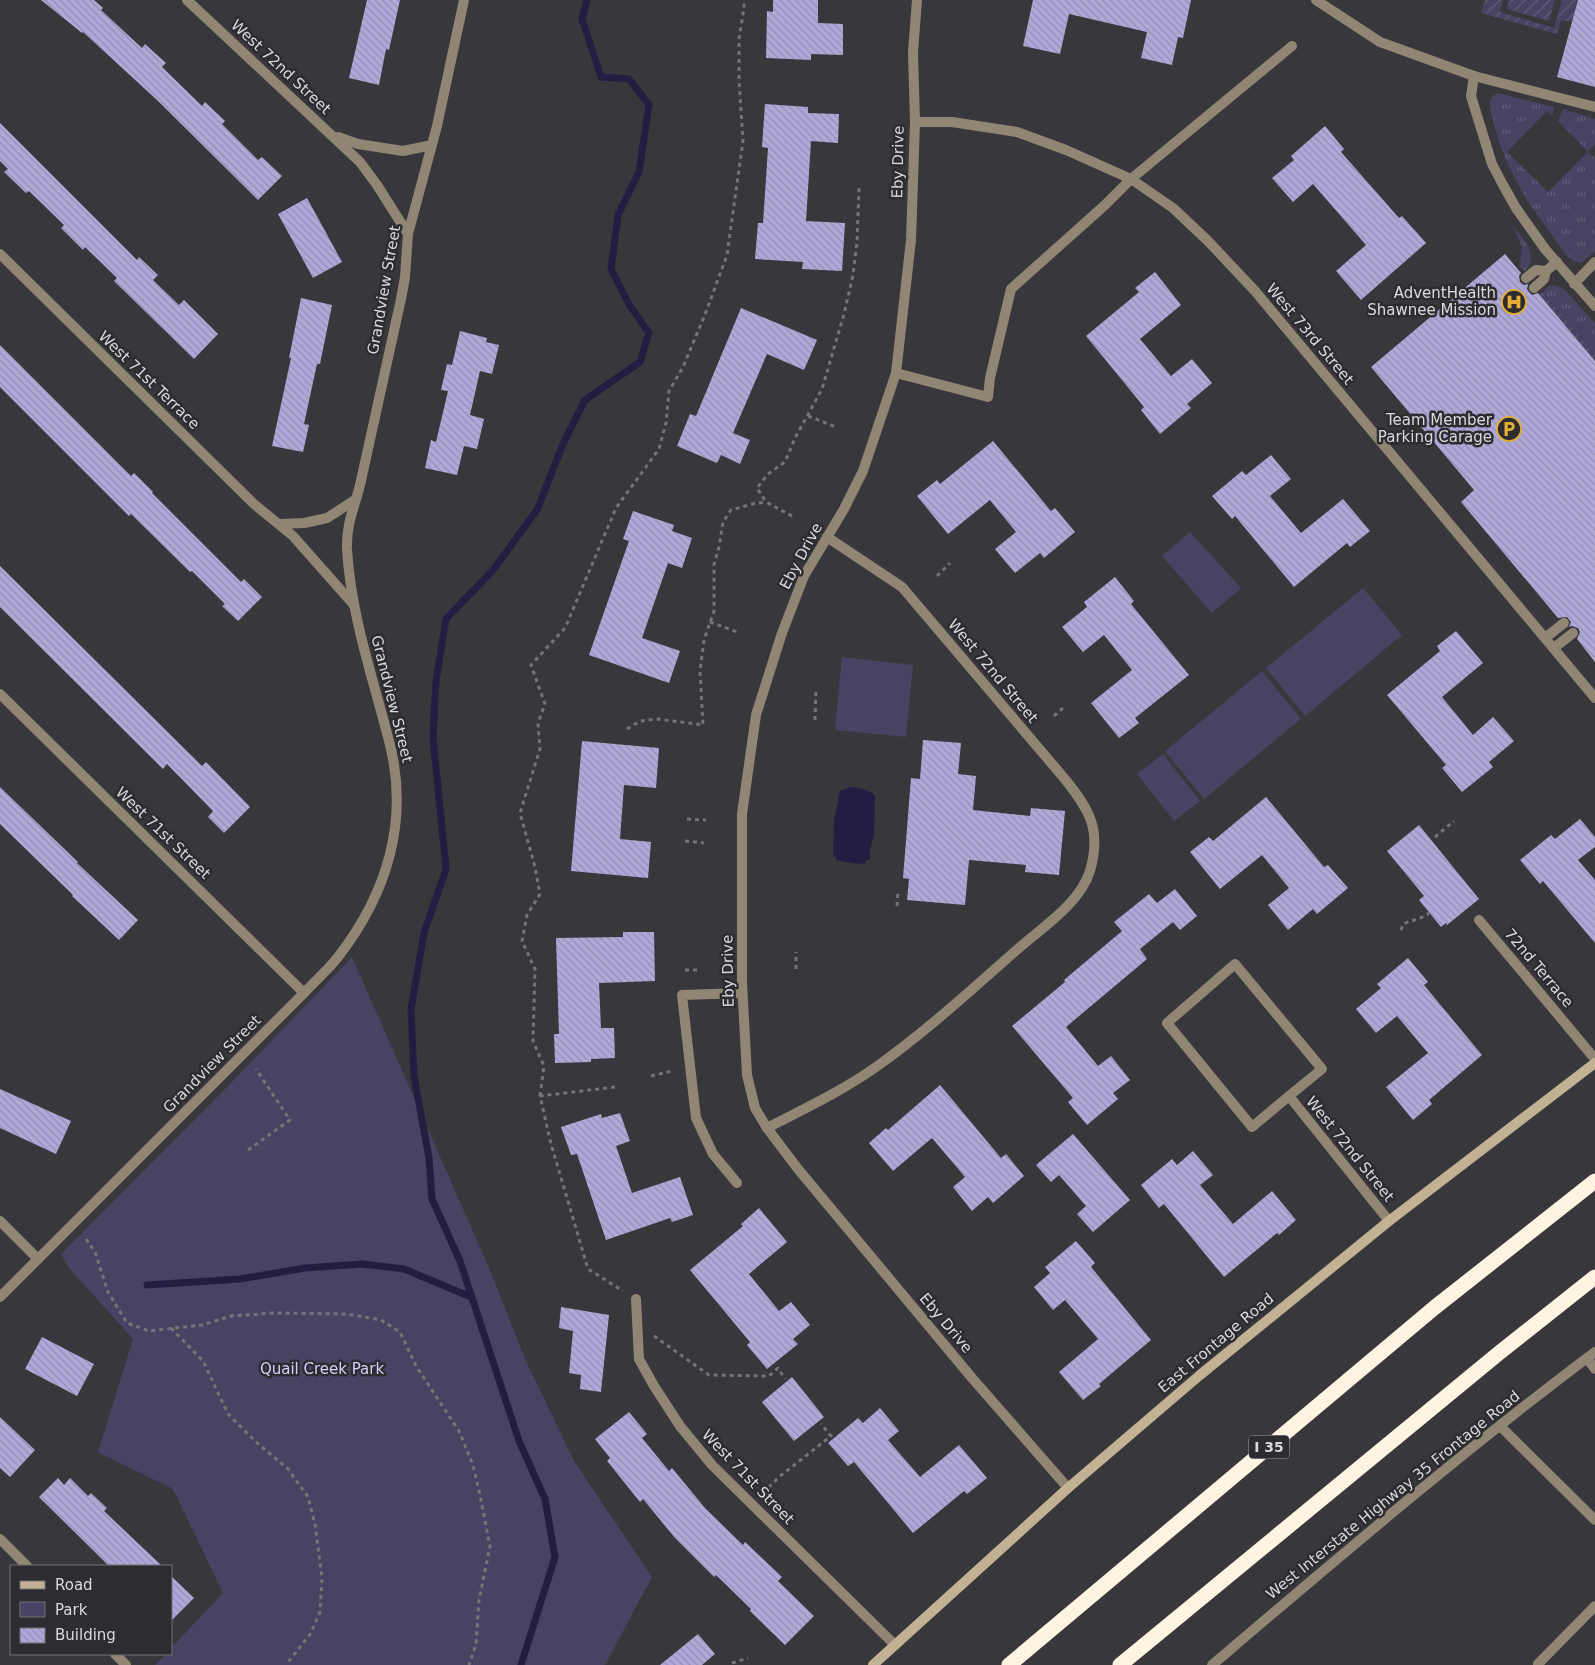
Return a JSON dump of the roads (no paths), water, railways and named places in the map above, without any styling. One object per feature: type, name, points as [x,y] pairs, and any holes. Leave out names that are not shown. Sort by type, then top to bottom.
[{"type":"highway","name":"I 35","points":[[1009,1665],[1434,1308],[1595,1181]]},
{"type":"highway","points":[[1120,1665],[1499,1353],[1595,1277]]},
{"type":"street","name":"West 72nd Street","points":[[186,0],[360,162],[408,234]]},
{"type":"street","name":"Grandview Street","points":[[0,1297],[338,957],[371,907],[390,859],[396,828],[396,777],[390,743],[368,669],[354,605],[347,548],[349,518],[361,483],[401,299],[408,234],[432,145],[464,0]]},
{"type":"street","name":"Eby Drive","points":[[917,0],[913,52],[915,122],[911,240],[906,302],[896,373],[863,471],[844,508],[804,576],[782,633],[756,715],[742,814],[742,993],[748,1075],[755,1108],[767,1128],[798,1169],[1068,1488]]},
{"type":"street","points":[[1316,0],[1380,42],[1474,76],[1595,107]]},
{"type":"street","points":[[896,373],[988,397],[990,378],[1012,290],[1131,179],[1292,46]]},
{"type":"street","points":[[1474,76],[1471,96],[1492,164],[1516,208],[1574,284],[1595,306]]},
{"type":"street","name":"West 73rd Street","points":[[915,122],[952,122],[1017,132],[1066,150],[1131,179],[1174,208],[1208,241],[1254,291],[1595,698]]},
{"type":"street","name":"West 72nd Street","points":[[333,136],[358,144],[403,151],[432,145]]},
{"type":"street","name":"West 71st Terrace","points":[[0,254],[254,504],[280,524],[315,559],[354,605]]},
{"type":"street","points":[[1534,288],[1544,279],[1546,271],[1557,262]]},
{"type":"street","points":[[1574,284],[1595,262]]},
{"type":"street","points":[[1526,278],[1536,270],[1546,271]]},
{"type":"street","points":[[280,524],[304,523],[327,518],[355,500]]},
{"type":"street","name":"West 72nd Street","points":[[767,1128],[842,1089],[906,1045],[1058,915],[1081,890],[1089,872],[1093,854],[1094,837],[1091,818],[1080,798],[1064,778],[902,587],[827,537]]},
{"type":"street","points":[[1545,638],[1564,623]]},
{"type":"street","points":[[1554,648],[1572,633]]},
{"type":"street","name":"West 71st Street","points":[[0,694],[304,993]]},
{"type":"street","name":"72nd Terrace","points":[[1479,920],[1595,1059]]},
{"type":"street","name":"West 72nd Street","points":[[1235,964],[1322,1069],[1289,1096],[1252,1128],[1167,1023],[1235,964]]},
{"type":"street","points":[[737,1183],[713,1154],[696,1118],[682,995],[742,993]]},
{"type":"street","name":"East Frontage Road","points":[[873,1665],[1068,1488],[1200,1375],[1389,1221],[1595,1063]]},
{"type":"street","name":"West 72nd Street","points":[[1289,1096],[1389,1221]]},
{"type":"street","points":[[0,1221],[38,1259]]},
{"type":"street","name":"West 71st Street","points":[[636,1299],[639,1359],[680,1426],[712,1465],[895,1645]]},
{"type":"street","points":[[1591,1355],[1595,1369]]},
{"type":"street","name":"West Interstate Highway 35 Frontage Road","points":[[1218,1663],[1383,1520],[1591,1355]]},
{"type":"street","points":[[1500,1426],[1595,1520]]},
{"type":"street","points":[[0,1539],[26,1565]]},
{"type":"street","points":[[1538,1664],[1595,1606]]},
{"type":"street","points":[[116,1655],[126,1665]]},
{"type":"waterway","points":[[521,1665],[555,1557],[545,1499],[519,1441],[460,1261],[432,1199],[429,1158],[414,1076],[411,1009],[424,933],[446,869],[433,737],[436,681],[446,619],[493,570],[537,510],[563,444],[585,400],[640,362],[649,333],[630,306],[611,269],[618,215],[639,172],[649,105],[629,79],[601,77],[582,19],[587,0]]},
{"type":"waterway","points":[[147,1285],[240,1279],[305,1268],[362,1264],[404,1269],[471,1297]]},
{"type":"place","name":"AdventHealth Shawnee Mission","points":[[1514,302]]},
{"type":"place","name":"Team Member Parking Carage","points":[[1509,429]]},
{"type":"park label","name":"Quail Creek Park","points":[[322,1369]]}]
